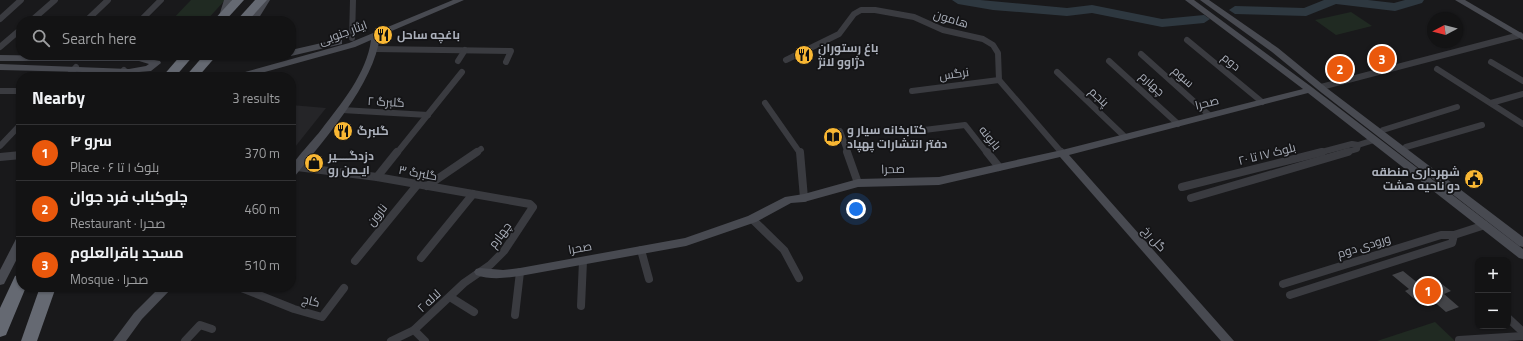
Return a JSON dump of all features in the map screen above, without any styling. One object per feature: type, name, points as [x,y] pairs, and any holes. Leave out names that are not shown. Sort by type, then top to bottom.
[{"type":"highway","points":[[223,16],[238,0]]},
{"type":"highway","points":[[247,16],[261,0]]},
{"type":"highway","points":[[173,72],[183,60]]},
{"type":"highway","points":[[196,72],[206,60]]},
{"type":"highway","points":[[0,330],[16,290]]},
{"type":"highway","points":[[29,341],[46,292]]},
{"type":"main road","points":[[221,16],[228,0]]},
{"type":"main road","points":[[256,16],[266,0]]},
{"type":"main road","points":[[296,168],[342,110],[362,77],[375,50],[376,34],[460,0]]},
{"type":"main road","points":[[1189,0],[1310,90],[1523,255]]},
{"type":"main road","points":[[1204,0],[1275,50],[1323,89],[1523,243]]},
{"type":"main road","points":[[1459,0],[1522,36]]},
{"type":"main road","points":[[1211,16],[1209,10],[1222,13]]},
{"type":"main road","name":"ایثار جنوبی","points":[[296,52],[352,38],[376,34]]},
{"type":"main road","name":"ایثار جنوبی","points":[[255,72],[352,45],[376,34]]},
{"type":"main road","points":[[0,58],[16,57]]},
{"type":"main road","points":[[0,67],[76,67],[124,70],[148,69],[157,63],[153,61],[134,60]]},
{"type":"main road","points":[[124,70],[130,72]]},
{"type":"main road","points":[[1323,89],[1340,98],[1523,236]]},
{"type":"main road","name":"صحرا","points":[[480,272],[503,274],[520,272],[686,242],[752,219],[789,200],[804,198],[858,183],[939,181],[1062,153],[1310,90]]},
{"type":"main road","name":"گل رخ","points":[[1062,153],[1228,341]]},
{"type":"main road","points":[[0,281],[16,250]]},
{"type":"main road","points":[[119,341],[138,316],[162,292]]},
{"type":"street","points":[[0,18],[21,0]]},
{"type":"street","points":[[36,16],[55,0]]},
{"type":"street","points":[[91,16],[108,0]]},
{"type":"street","points":[[145,16],[161,0]]},
{"type":"street","points":[[352,38],[353,0]]},
{"type":"street","name":"هامون","points":[[786,60],[839,34],[854,14],[861,10],[874,10],[914,17],[943,30],[983,39],[993,44],[998,53],[999,80]]},
{"type":"street","points":[[0,47],[16,33]]},
{"type":"street","points":[[1323,89],[1522,36]]},
{"type":"street","name":"دوم","points":[[1187,40],[1262,102]]},
{"type":"street","points":[[375,50],[511,51],[506,62]]},
{"type":"street","points":[[458,61],[464,50]]},
{"type":"street","name":"سوم","points":[[1141,54],[1209,115]]},
{"type":"street","name":"چهارم","points":[[1109,61],[1178,124]]},
{"type":"street","points":[[1492,62],[1523,81]]},
{"type":"street","points":[[72,72],[76,67]]},
{"type":"street","points":[[1437,69],[1523,124]]},
{"type":"street","points":[[377,178],[462,72]]},
{"type":"street","name":"پنجم","points":[[1057,72],[1125,137]]},
{"type":"street","points":[[999,80],[1062,153]]},
{"type":"street","name":"نرگس","points":[[912,91],[999,80]]},
{"type":"street","points":[[0,91],[16,91]]},
{"type":"street","points":[[1491,103],[1523,94]]},
{"type":"street","points":[[765,103],[800,150],[804,198]]},
{"type":"street","points":[[1383,130],[1457,108]]},
{"type":"street","name":"گلبرگ ۲","points":[[342,110],[428,115]]},
{"type":"street","name":"بابونه","points":[[916,131],[965,125],[999,167]]},
{"type":"street","points":[[1406,147],[1482,125]]},
{"type":"street","points":[[0,146],[16,129]]},
{"type":"street","points":[[840,131],[858,183]]},
{"type":"street","points":[[1191,198],[1357,148],[1358,145],[1374,140]]},
{"type":"street","name":"بلوک ۱۷ تا ۲۰","points":[[1182,187],[1352,144],[1358,145]]},
{"type":"street","points":[[427,186],[481,149]]},
{"type":"street","points":[[0,157],[16,155]]},
{"type":"street","name":"گلبرگ ۳","points":[[296,170],[377,178],[418,184],[530,204],[533,207]]},
{"type":"street","name":"نارون","points":[[355,261],[418,184]]},
{"type":"street","points":[[421,258],[473,194]]},
{"type":"street","name":"چهارم","points":[[480,272],[490,265],[504,251],[533,207]]},
{"type":"street","points":[[752,219],[784,250],[799,278]]},
{"type":"street","points":[[1290,295],[1452,242],[1454,235],[1485,225]]},
{"type":"street","name":"ورودی دوم","points":[[1282,284],[1442,235],[1454,235]]},
{"type":"street","points":[[641,250],[649,279]]},
{"type":"street","points":[[581,306],[583,261]]},
{"type":"street","name":"لاله ۲","points":[[390,341],[414,330],[464,283],[480,272]]},
{"type":"street","points":[[515,315],[520,272]]},
{"type":"street","name":"کاج","points":[[252,292],[294,309],[322,317],[344,288]]},
{"type":"street","points":[[450,297],[474,312]]},
{"type":"street","points":[[1511,321],[1523,332]]},
{"type":"street","points":[[186,341],[200,325],[212,330]]},
{"type":"street","points":[[414,330],[426,341]]},
{"type":"street","points":[[1459,340],[1523,336]]},
{"type":"shaded area","points":[[191,0],[225,0],[211,16],[176,16]]},
{"type":"shaded area","points":[[1351,12],[1372,26],[1336,35],[1315,20]]},
{"type":"shaded area","points":[[296,105],[326,108],[296,146]]},
{"type":"shaded area","points":[[1435,322],[1455,341],[1377,341]]},
{"type":"building","points":[[1403,271],[1419,284],[1435,279],[1451,291],[1444,294],[1459,307],[1446,312],[1431,299],[1419,303],[1405,291],[1409,289],[1392,275]]},
{"type":"waterway","points":[[958,0],[993,6],[1067,12],[1092,9],[1162,23],[1204,19]]},
{"type":"waterway","points":[[1235,10],[1306,12],[1335,0],[1395,7],[1418,0]]},
{"type":"place","name":"باغچه ساحل","points":[[383,35]]},
{"type":"place","name":"باغ رستوران دژاوو لانژ","points":[[804,55]]},
{"type":"place","name":"مسجد باقرالعلوم","points":[[1382,59]]},
{"type":"place","name":"چلوکباب فرد جوان","points":[[1340,69]]},
{"type":"place","name":"گلبرگ","points":[[343,131]]},
{"type":"place","name":"کتابخانه سیار و دفتر انتشارات پهپاد","points":[[833,137]]},
{"type":"place","name":"دزدگــــیر ایـمن رو","points":[[314,163]]},
{"type":"place","name":"شهرداری منطقه دو ناحیه هشت","points":[[1474,179]]},
{"type":"place","name":"سرو ۴","points":[[1428,291]]}]
